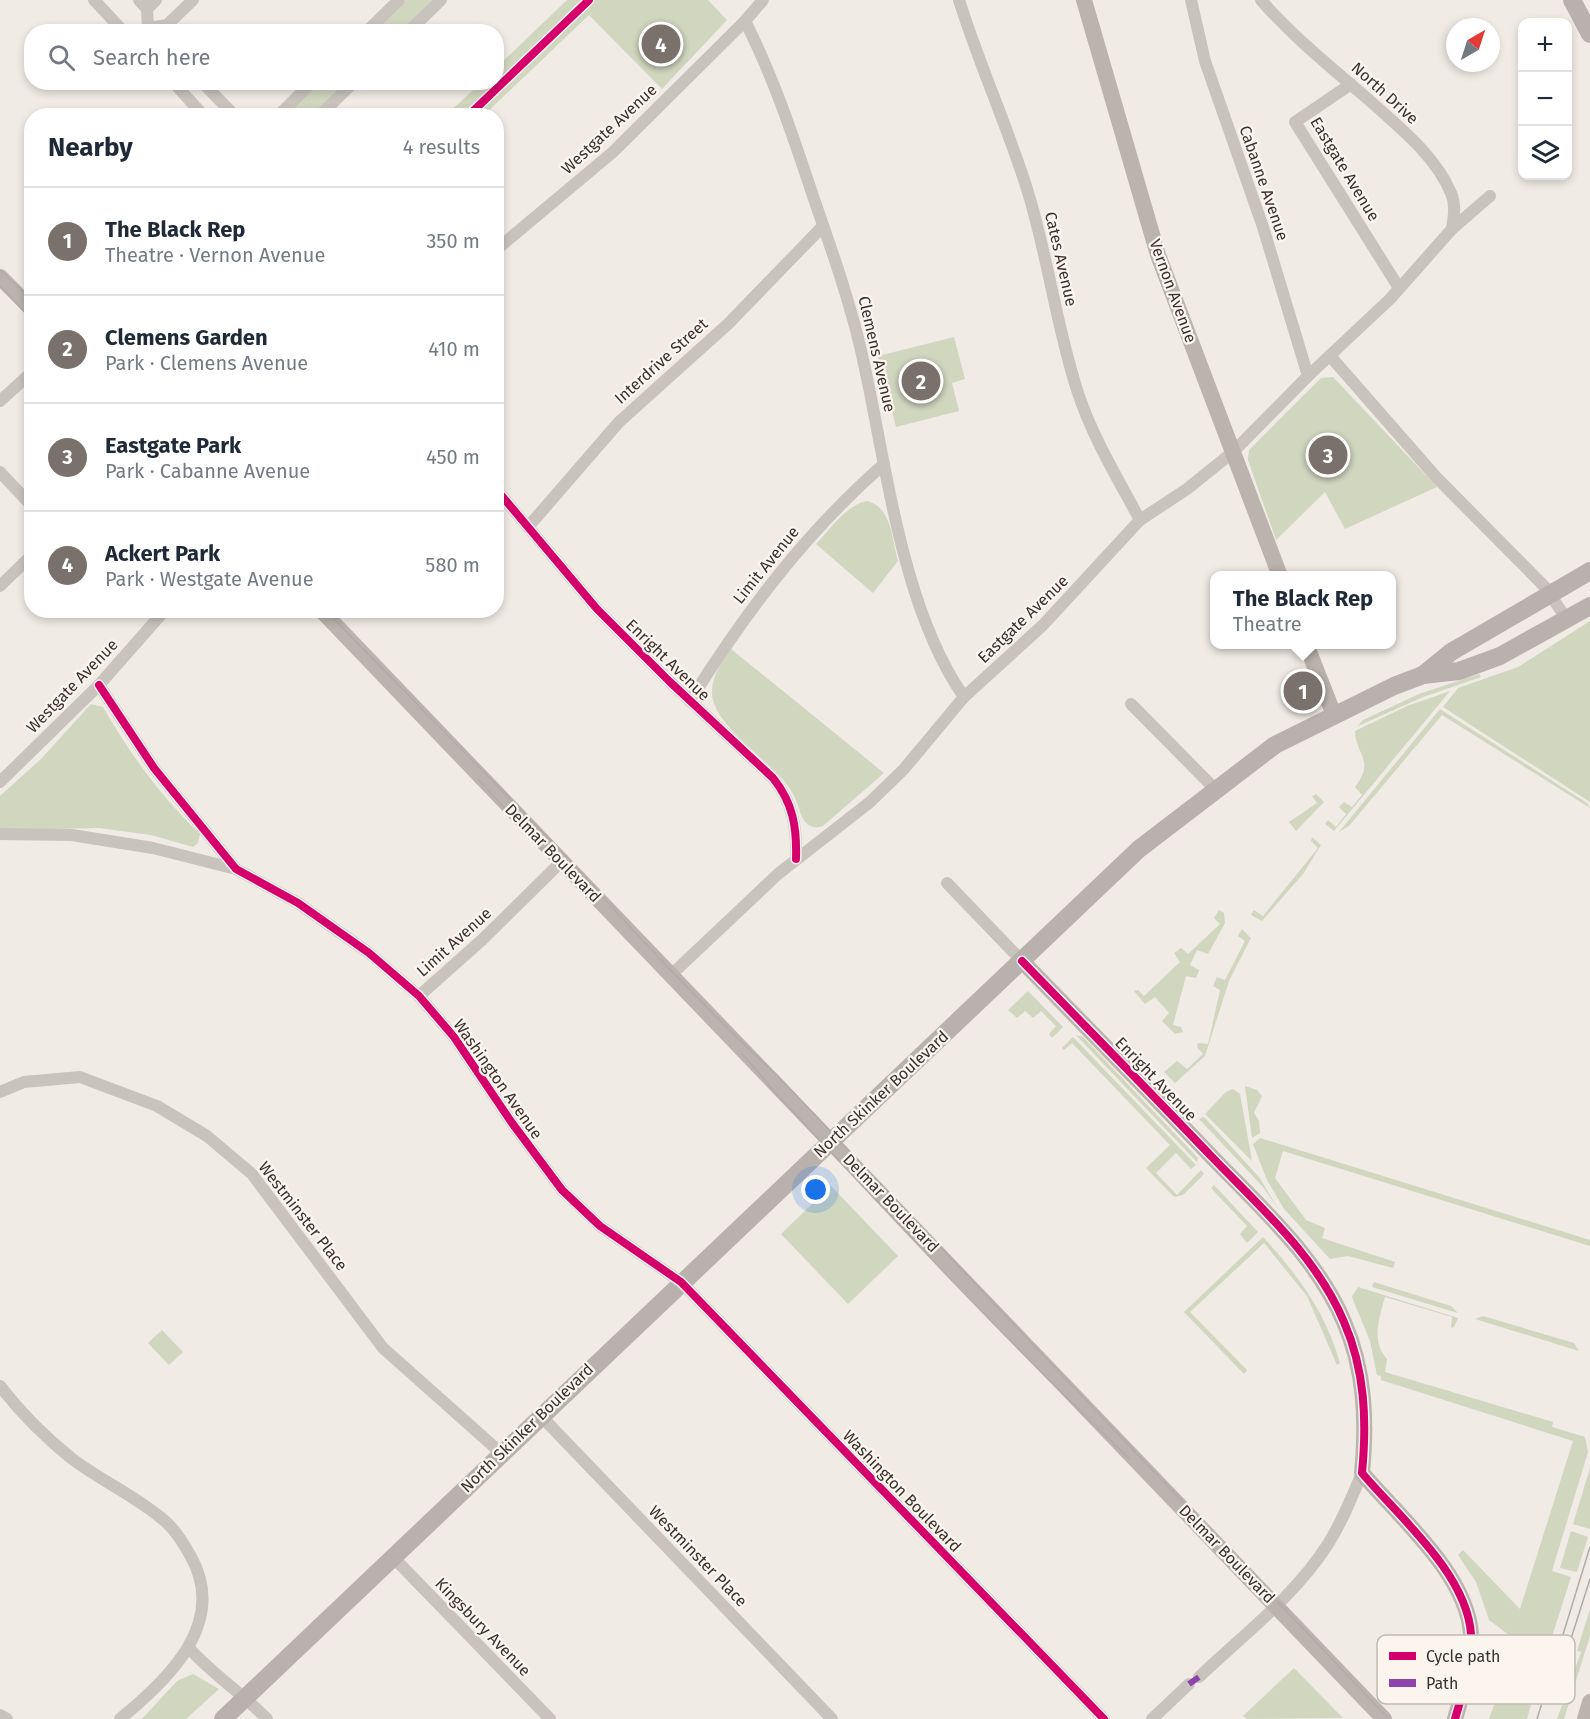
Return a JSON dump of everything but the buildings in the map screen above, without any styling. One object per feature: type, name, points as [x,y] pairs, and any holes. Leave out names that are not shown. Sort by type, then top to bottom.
[{"type":"main road","points":[[1572,0],[1590,34]]},
{"type":"main road","name":"North Skinker Boulevard","points":[[223,1719],[540,1415],[1139,849],[1275,745],[1334,715],[1423,675],[1450,652],[1590,571]]},
{"type":"main road","name":"North Skinker Boulevard","points":[[1423,675],[1459,671],[1500,656],[1590,606]]},
{"type":"street","points":[[94,0],[116,24]]},
{"type":"street","points":[[168,24],[193,0]]},
{"type":"street","points":[[374,24],[399,0]]},
{"type":"street","points":[[416,24],[441,0]]},
{"type":"street","name":"Westgate Avenue","points":[[504,243],[613,152],[746,21],[763,0]]},
{"type":"street","name":"Cates Avenue","points":[[959,0],[974,48],[1004,119],[1028,190],[1060,332],[1078,395],[1102,451],[1140,520]]},
{"type":"street","name":"Vernon Avenue","points":[[1084,0],[1158,255],[1278,571]]},
{"type":"street","name":"Cabanne Avenue","points":[[1191,0],[1204,61],[1263,227],[1308,376]]},
{"type":"street","name":"North Drive","points":[[1261,0],[1305,45],[1414,142],[1439,170],[1452,194],[1455,211],[1452,229]]},
{"type":"street","points":[[147,3],[148,24]]},
{"type":"street","name":"Clemens Avenue","points":[[746,21],[771,78],[841,278],[860,346],[884,464],[912,581],[939,655],[964,697]]},
{"type":"street","name":"Eastgate Avenue","points":[[1351,84],[1294,122],[1400,288]]},
{"type":"street","points":[[180,90],[196,108]]},
{"type":"street","points":[[210,90],[227,108]]},
{"type":"street","points":[[286,108],[304,90]]},
{"type":"street","points":[[327,108],[346,90]]},
{"type":"street","name":"Eastgate Avenue","points":[[671,975],[796,859],[865,806],[904,769],[964,697],[1050,618],[1140,520],[1187,489],[1233,452],[1400,288],[1452,229],[1490,196]]},
{"type":"street","name":"Interdrive Street","points":[[528,527],[619,422],[728,324],[823,226]]},
{"type":"street","points":[[0,277],[24,301]]},
{"type":"street","points":[[1331,357],[1436,477],[1552,595],[1567,620]]},
{"type":"street","points":[[0,401],[24,379]]},
{"type":"street","name":"Limit Avenue","points":[[690,701],[728,641],[769,584],[826,518],[884,464]]},
{"type":"street","points":[[0,472],[24,498]]},
{"type":"street","name":"Enright Avenue","points":[[504,498],[597,609],[690,701],[760,764],[784,792],[793,816],[796,859]]},
{"type":"street","points":[[0,586],[24,563]]},
{"type":"street","name":"Westgate Avenue","points":[[0,782],[99,685],[158,618]]},
{"type":"street","name":"Delmar Boulevard","points":[[329,618],[1384,1719]]},
{"type":"street","points":[[1308,649],[1334,715]]},
{"type":"street","name":"Washington Avenue","points":[[99,685],[154,768],[236,869]]},
{"type":"street","points":[[1131,704],[1217,791]]},
{"type":"street","name":"Washington Avenue","points":[[0,834],[72,835],[153,848],[236,869],[298,903],[369,953],[419,996],[454,1037],[512,1123],[562,1190],[600,1226],[681,1282]]},
{"type":"street","name":"Limit Avenue","points":[[419,996],[483,939],[561,862]]},
{"type":"street","name":"Enright Avenue","points":[[947,883],[1269,1217],[1323,1283],[1344,1321],[1358,1364],[1365,1407],[1362,1473]]},
{"type":"street","name":"Westminster Place","points":[[0,1092],[24,1082],[80,1077],[157,1106],[207,1136],[252,1174],[383,1348],[501,1453]]},
{"type":"street","name":"Washington Boulevard","points":[[681,1282],[1104,1719]]},
{"type":"street","points":[[0,1386],[13,1403],[71,1458],[167,1522],[183,1542],[195,1563],[202,1583],[204,1607],[199,1626],[189,1648],[155,1688],[120,1719]]},
{"type":"street","name":"Westminster Place","points":[[540,1415],[832,1719]]},
{"type":"street","points":[[1152,1719],[1276,1605],[1303,1577],[1329,1542],[1362,1473],[1447,1570],[1462,1599],[1469,1619],[1470,1635]]},
{"type":"street","name":"Kingsbury Avenue","points":[[393,1557],[550,1719]]},
{"type":"street","points":[[189,1648],[222,1682],[246,1697],[267,1719]]},
{"type":"street","points":[[1585,1719],[1590,1702]]},
{"type":"street","points":[[1455,1719],[1460,1704]]},
{"type":"street","points":[[0,1715],[7,1719]]},
{"type":"green space","points":[[406,0],[436,0],[410,24],[381,24]]},
{"type":"green space","points":[[567,0],[708,0],[727,20],[662,89],[589,15],[491,108],[454,108],[473,90],[504,90],[504,60]]},
{"type":"green space","points":[[312,90],[342,90],[322,108],[293,108]]},
{"type":"green space","points":[[954,337],[965,379],[952,383],[959,411],[896,427],[878,356]]},
{"type":"green space","points":[[1333,377],[1437,487],[1345,529],[1325,492],[1276,540],[1248,460],[1249,450],[1321,378]]},
{"type":"green space","points":[[867,501],[875,504],[886,517],[898,561],[873,593],[816,544],[846,512],[859,503]]},
{"type":"green space","points":[[1590,621],[1590,802],[1443,707],[1458,688],[1518,667]]},
{"type":"green space","points":[[731,649],[884,773],[823,826],[810,826],[806,823],[785,782],[732,730],[714,704],[712,690],[714,679]]},
{"type":"green space","points":[[1479,674],[1481,677],[1423,697],[1358,726],[1363,720],[1419,694]]},
{"type":"green space","points":[[1450,691],[1334,831],[1325,824],[1328,820],[1336,827],[1346,814],[1339,807],[1344,802],[1352,807],[1362,795],[1355,787],[1364,770],[1364,763],[1355,731],[1407,706]]},
{"type":"green space","points":[[91,704],[103,707],[147,774],[200,834],[198,843],[193,847],[151,835],[99,828],[0,830],[0,796],[41,759]]},
{"type":"green space","points":[[1440,709],[1587,803],[1590,808],[1442,715],[1349,826],[1339,832]]},
{"type":"green space","points":[[1316,794],[1324,802],[1296,831],[1289,822],[1317,803],[1312,796]]},
{"type":"green space","points":[[1312,837],[1321,845],[1303,874],[1262,921],[1251,915],[1254,910],[1263,916],[1318,848],[1311,841]]},
{"type":"green space","points":[[1219,910],[1224,913],[1225,923],[1208,954],[1197,950],[1190,965],[1199,970],[1196,978],[1186,976],[1173,1025],[1181,1027],[1183,1032],[1175,1034],[1162,1021],[1169,1013],[1155,997],[1145,1004],[1134,991],[1138,990],[1144,996],[1180,962],[1174,953],[1181,948],[1188,954],[1220,924],[1214,918]]},
{"type":"green space","points":[[1242,929],[1251,938],[1229,981],[1205,1056],[1175,1083],[1164,1072],[1177,1061],[1187,1069],[1203,1054],[1197,1047],[1198,1043],[1208,1044],[1220,990],[1213,986],[1217,977],[1225,980],[1245,941],[1238,936]]},
{"type":"green space","points":[[1028,991],[1063,1027],[1052,1038],[1049,1034],[1056,1026],[1041,1011],[1033,1018],[1025,1011],[1017,1018],[1008,1010]]},
{"type":"green space","points":[[1076,1035],[1083,1037],[1198,1158],[1197,1162]]},
{"type":"green space","points":[[1073,1037],[1196,1165],[1191,1169],[1176,1153],[1156,1173],[1177,1195],[1201,1170],[1204,1174],[1183,1195],[1175,1197],[1172,1195],[1146,1168],[1170,1145],[1072,1043],[1064,1050],[1062,1048]]},
{"type":"green space","points":[[1245,1086],[1257,1090],[1262,1096],[1254,1113],[1259,1121],[1260,1133],[1252,1138]]},
{"type":"green space","points":[[1233,1089],[1240,1094],[1252,1161],[1205,1114],[1226,1092]]},
{"type":"green space","points":[[1204,1117],[1259,1177],[1279,1210],[1263,1187],[1199,1119]]},
{"type":"green space","points":[[1260,1138],[1590,1240],[1590,1246],[1283,1151],[1275,1178],[1306,1220],[1325,1228],[1322,1238],[1395,1262],[1393,1268],[1348,1256],[1330,1259],[1284,1209],[1267,1180],[1253,1144]]},
{"type":"green space","points":[[1214,1185],[1258,1232],[1247,1243],[1240,1234],[1247,1226],[1211,1188]]},
{"type":"green space","points":[[831,1186],[898,1256],[848,1304],[781,1234]]},
{"type":"green space","points":[[1263,1237],[1299,1280],[1319,1311],[1340,1363],[1337,1365],[1307,1296],[1264,1243],[1190,1312],[1247,1370],[1244,1374],[1184,1312]]},
{"type":"green space","points":[[1374,1282],[1451,1306],[1458,1313],[1372,1287]]},
{"type":"green space","points":[[1358,1287],[1458,1318],[1454,1327],[1451,1328],[1452,1317],[1385,1297],[1378,1337],[1379,1345],[1387,1359],[1385,1372],[1553,1422],[1552,1427],[1585,1437],[1588,1452],[1552,1571],[1571,1577],[1552,1635],[1509,1635],[1489,1620],[1476,1582],[1458,1555],[1463,1550],[1520,1609],[1573,1441],[1381,1380],[1381,1376],[1377,1375],[1370,1341],[1352,1296]]},
{"type":"green space","points":[[1483,1316],[1574,1343],[1579,1351],[1475,1319]]},
{"type":"green space","points":[[162,1330],[183,1352],[169,1365],[148,1343]]},
{"type":"green space","points":[[1590,1468],[1590,1529],[1573,1524]]},
{"type":"green space","points":[[1571,1531],[1588,1537],[1577,1572],[1560,1568]]},
{"type":"green space","points":[[1590,1609],[1590,1636],[1575,1684],[1575,1669],[1581,1652],[1577,1651]]},
{"type":"green space","points":[[1294,1668],[1343,1718],[1247,1719],[1243,1716]]},
{"type":"green space","points":[[193,1674],[219,1689],[186,1719],[142,1719],[177,1681]]},
{"type":"green space","points":[[1494,1704],[1531,1704],[1527,1719],[1489,1719]]},
{"type":"green space","points":[[1562,1704],[1569,1704],[1564,1719],[1557,1719]]},
{"type":"tram line","points":[[0,270],[24,292]]},
{"type":"tram line","points":[[0,286],[24,312]]},
{"type":"tram line","points":[[333,618],[565,855],[695,995],[777,1075],[1389,1719]]},
{"type":"tram line","points":[[478,779],[554,863],[590,896]]},
{"type":"tram line","points":[[742,1054],[954,1283],[1130,1459]]},
{"type":"tram line","points":[[1563,1635],[1590,1547]]},
{"type":"tram line","points":[[1572,1635],[1590,1579]]},
{"type":"tram line","points":[[1537,1719],[1542,1704]]},
{"type":"marked path","points":[[1189,1684],[1199,1677]]},
{"type":"cycle path","points":[[504,81],[589,0]]},
{"type":"cycle path","points":[[476,108],[495,90]]},
{"type":"cycle path","points":[[504,499],[597,609],[670,682],[773,778],[780,787],[792,816],[796,836],[796,859]]},
{"type":"cycle path","points":[[99,685],[154,768],[236,869],[298,903],[369,953],[419,996],[454,1037],[512,1123],[562,1190],[600,1226],[681,1282],[1104,1719]]},
{"type":"cycle path","points":[[1022,961],[1268,1214],[1319,1276],[1344,1322],[1360,1377],[1364,1415],[1362,1473],[1412,1527],[1445,1568],[1467,1612],[1471,1635]]},
{"type":"cycle path","points":[[1455,1719],[1459,1704]]},
{"type":"place","name":"Ackert Park","points":[[661,44]]},
{"type":"place","name":"Clemens Garden","points":[[921,381]]},
{"type":"place","name":"Eastgate Park","points":[[1328,455]]},
{"type":"place","name":"The Black Rep","points":[[1303,691]]}]
